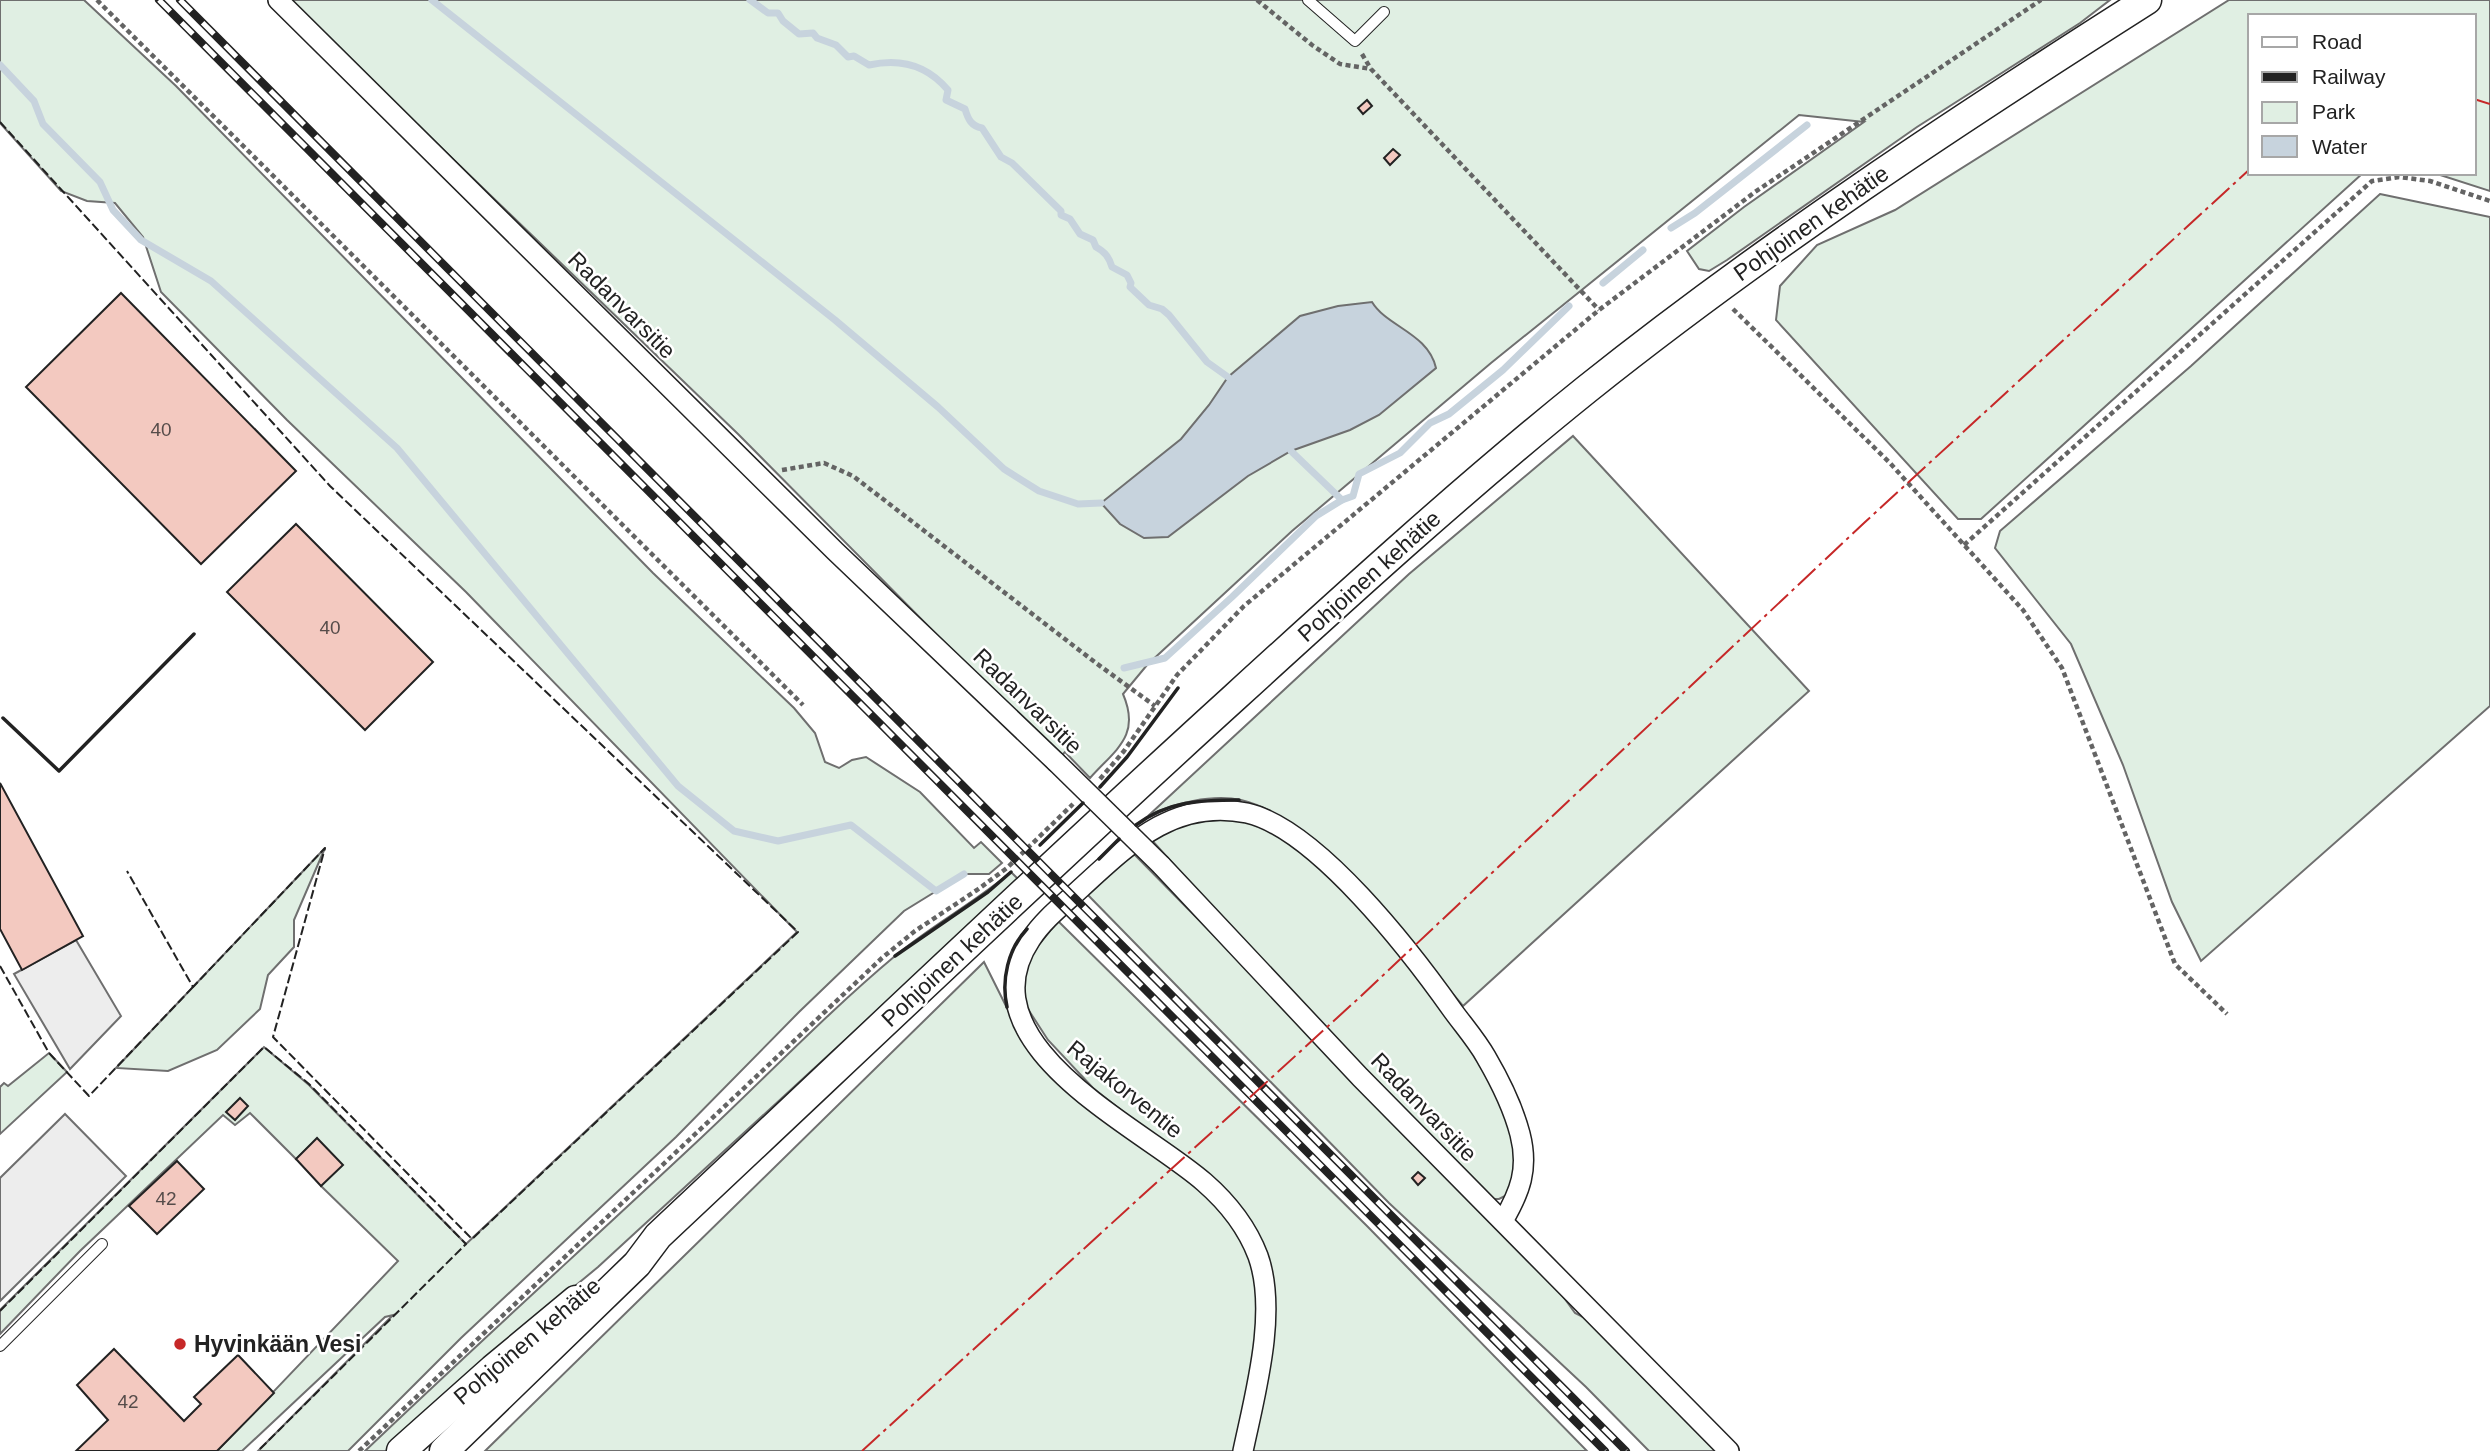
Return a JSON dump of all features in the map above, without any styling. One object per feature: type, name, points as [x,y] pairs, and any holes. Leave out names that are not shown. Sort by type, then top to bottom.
[{"type":"main road","name":"Pohjoinen kehätie","points":[[444,1451],[637,1264],[658,1236],[1027,890],[1460,495],[1587,390],[1715,291],[1971,112],[2147,0]]},
{"type":"main road","name":"Pohjoinen kehätie","points":[[401,1451],[628,1254],[658,1236]]},
{"type":"street","name":"Radanvarsitie","points":[[278,0],[835,551],[1161,865],[1360,1077],[1730,1451]]},
{"type":"street","name":"Rajakorventie","points":[[1243,1451],[1260,1372],[1266,1294],[1259,1258],[1246,1229],[1204,1182],[1070,1083],[1045,1057],[1015,1006],[1016,974],[1033,935],[1108,864],[1156,826],[1182,816],[1211,810],[1246,813],[1262,818],[1316,853],[1380,918],[1425,971],[1485,1054],[1507,1096],[1521,1136],[1524,1165],[1519,1194],[1503,1221]]},
{"type":"lane","points":[[1308,0],[1355,41],[1384,12]]},
{"type":"lane","points":[[0,1346],[102,1244]]},
{"type":"path","points":[[97,0],[803,705]]},
{"type":"path","points":[[1257,0],[1340,64],[1371,69]]},
{"type":"path","points":[[1096,783],[1124,751],[1177,675],[1244,606],[1599,310],[1755,192],[2041,0]]},
{"type":"path","points":[[1355,41],[1371,69],[1599,310]]},
{"type":"path","points":[[1964,545],[2372,181],[2399,177],[2430,181],[2490,201]]},
{"type":"path","points":[[1715,291],[1889,462],[2023,610],[2062,668],[2175,964],[2227,1014]]},
{"type":"path","points":[[759,474],[824,463],[853,476],[1084,655],[1155,706]]},
{"type":"path","points":[[359,1451],[882,958],[915,930],[1007,868],[1079,799]]},
{"type":"green space","points":[[0,0],[84,0],[176,86],[653,573],[794,708],[815,733],[825,762],[839,768],[852,760],[866,757],[920,792],[974,848],[981,842],[1002,863],[989,874],[964,874],[904,911],[799,1012],[676,1137],[461,1338],[348,1451],[258,1451],[393,1315],[385,1317],[242,1451],[217,1451],[398,1261],[321,1186],[317,1139],[296,1159],[250,1113],[235,1125],[223,1115],[80,1251],[0,1334],[0,1310],[264,1047],[309,1085],[466,1244],[797,932],[466,592],[287,420],[161,292],[143,237],[115,203],[87,201],[61,191],[0,123]]},
{"type":"green space","points":[[288,0],[2110,0],[2080,23],[1917,127],[1727,260],[1709,271],[1699,269],[1687,251],[1864,122],[1799,115],[1491,363],[1292,531],[1147,665],[1123,694],[1129,721],[1123,741],[1090,778],[1065,752],[1059,758],[738,434]]},
{"type":"green space","points":[[2229,0],[2490,0],[2490,191],[2440,175],[2476,175],[2476,14],[2248,14],[2248,175],[2361,175],[1981,519],[1958,519],[1776,320],[1780,286],[1817,245],[1895,210]]},
{"type":"green space","points":[[2380,194],[2490,217],[2490,706],[2201,961],[2172,902],[2123,765],[2071,644],[1995,548],[2000,531],[2191,366]]},
{"type":"green space","points":[[1573,436],[1809,691],[1463,1006],[1330,858],[1280,816],[1241,800],[1218,798],[1181,804],[1148,816],[1409,574]]},
{"type":"green space","points":[[1190,818],[1250,820],[1298,848],[1375,921],[1479,1056],[1512,1122],[1517,1173],[1507,1195],[1499,1199],[1488,1199],[1290,994],[1149,837]]},
{"type":"green space","points":[[325,848],[294,920],[294,947],[268,975],[260,1009],[217,1050],[168,1071],[116,1068]]},
{"type":"green space","points":[[1132,852],[1547,1274],[1575,1313],[1589,1320],[1718,1451],[1649,1451],[1586,1387],[1389,1203],[1085,892]]},
{"type":"green space","points":[[1011,872],[1019,880],[598,1267],[511,1339],[386,1451],[365,1451],[870,977],[909,945]]},
{"type":"green space","points":[[1058,921],[1367,1226],[1587,1451],[1248,1451],[1267,1262],[1173,1151],[1093,1088],[1048,1040],[1024,1003],[1023,983],[1030,956]]},
{"type":"green space","points":[[984,962],[1027,1043],[1204,1191],[1242,1233],[1260,1291],[1257,1336],[1237,1451],[485,1451]]},
{"type":"green space","points":[[49,1053],[67,1072],[0,1134],[0,1087],[4,1083],[8,1086]]},
{"type":"shaded area","points":[[76,940],[121,1016],[70,1069],[14,974]]},
{"type":"shaded area","points":[[65,1114],[126,1176],[0,1301],[0,1178]]},
{"type":"water","points":[[1372,302],[1387,318],[1425,346],[1436,368],[1379,415],[1350,430],[1291,451],[1248,476],[1168,537],[1144,538],[1120,524],[1101,503],[1181,439],[1228,377],[1300,316],[1338,306]]},
{"type":"building","points":[[1367,100],[1372,106],[1363,114],[1358,108]]},
{"type":"building","points":[[1393,149],[1400,155],[1390,165],[1384,158]]},
{"type":"building","points":[[121,293],[296,471],[201,564],[26,387]]},
{"type":"building","points":[[296,524],[433,662],[365,730],[227,592]]},
{"type":"building","points":[[0,783],[83,936],[22,970],[0,929]]},
{"type":"building","points":[[240,1098],[248,1106],[235,1120],[226,1112]]},
{"type":"building","points":[[317,1138],[343,1165],[321,1186],[296,1159]]},
{"type":"building","points":[[177,1161],[204,1189],[157,1234],[129,1206]]},
{"type":"building","points":[[1418,1172],[1425,1178],[1418,1185],[1412,1178]]},
{"type":"building","points":[[114,1349],[184,1421],[201,1404],[194,1397],[238,1355],[274,1393],[217,1451],[76,1451],[108,1420],[77,1385]]},
{"type":"waterway","points":[[432,0],[835,320],[938,407],[1004,469],[1039,491],[1078,504],[1101,503]]},
{"type":"waterway","points":[[750,0],[768,13],[778,13],[783,21],[799,34],[813,33],[817,38],[836,45],[848,57],[854,56],[869,65],[902,63],[922,69],[940,81],[948,90],[946,100],[965,109],[970,122],[982,128],[1001,157],[1012,163],[1061,211],[1061,215],[1070,219],[1080,234],[1093,240],[1112,267],[1127,275],[1130,287],[1149,305],[1162,309],[1169,315],[1207,362],[1228,377]]},
{"type":"waterway","points":[[0,65],[34,101],[43,124],[100,182],[113,210],[141,240],[211,281],[397,448],[678,786],[734,831],[778,841],[851,825],[936,891],[964,874]]},
{"type":"waterway","points":[[1671,228],[1695,213],[1807,125]]},
{"type":"waterway","points":[[1603,283],[1643,250]]},
{"type":"waterway","points":[[1342,500],[1353,496],[1359,474],[1400,453],[1430,423],[1449,414],[1503,370],[1569,306]]},
{"type":"waterway","points":[[1124,668],[1165,658],[1316,516],[1342,500],[1291,451]]},
{"type":"railway","points":[[159,0],[1605,1451]]},
{"type":"railway","points":[[180,0],[1626,1451]]},
{"type":"fence","points":[[0,122],[330,486],[798,932],[472,1239],[273,1037],[325,848],[193,987],[127,871]]},
{"type":"fence","points":[[0,966],[49,1053],[89,1096],[193,987]]},
{"type":"fence","points":[[0,1311],[264,1047],[309,1084],[466,1244],[258,1451]]},
{"type":"wall","points":[[3,718],[59,771],[194,634]]},
{"type":"wall","points":[[1100,787],[1127,757],[1178,688]]},
{"type":"wall","points":[[1136,825],[1160,811],[1185,804],[1239,800]]},
{"type":"wall","points":[[1040,845],[1083,803]]},
{"type":"wall","points":[[1099,859],[1119,839]]},
{"type":"wall","points":[[895,956],[988,892],[1011,872]]},
{"type":"wall","points":[[1007,1007],[1005,986],[1008,965],[1015,946],[1027,929]]},
{"type":"power","points":[[2476,100],[2490,104]]},
{"type":"power","points":[[862,1451],[1360,997],[1864,523],[2248,171]]},
{"type":"place","name":"Hyvinkään Vesi","points":[[180,1344]]}]
